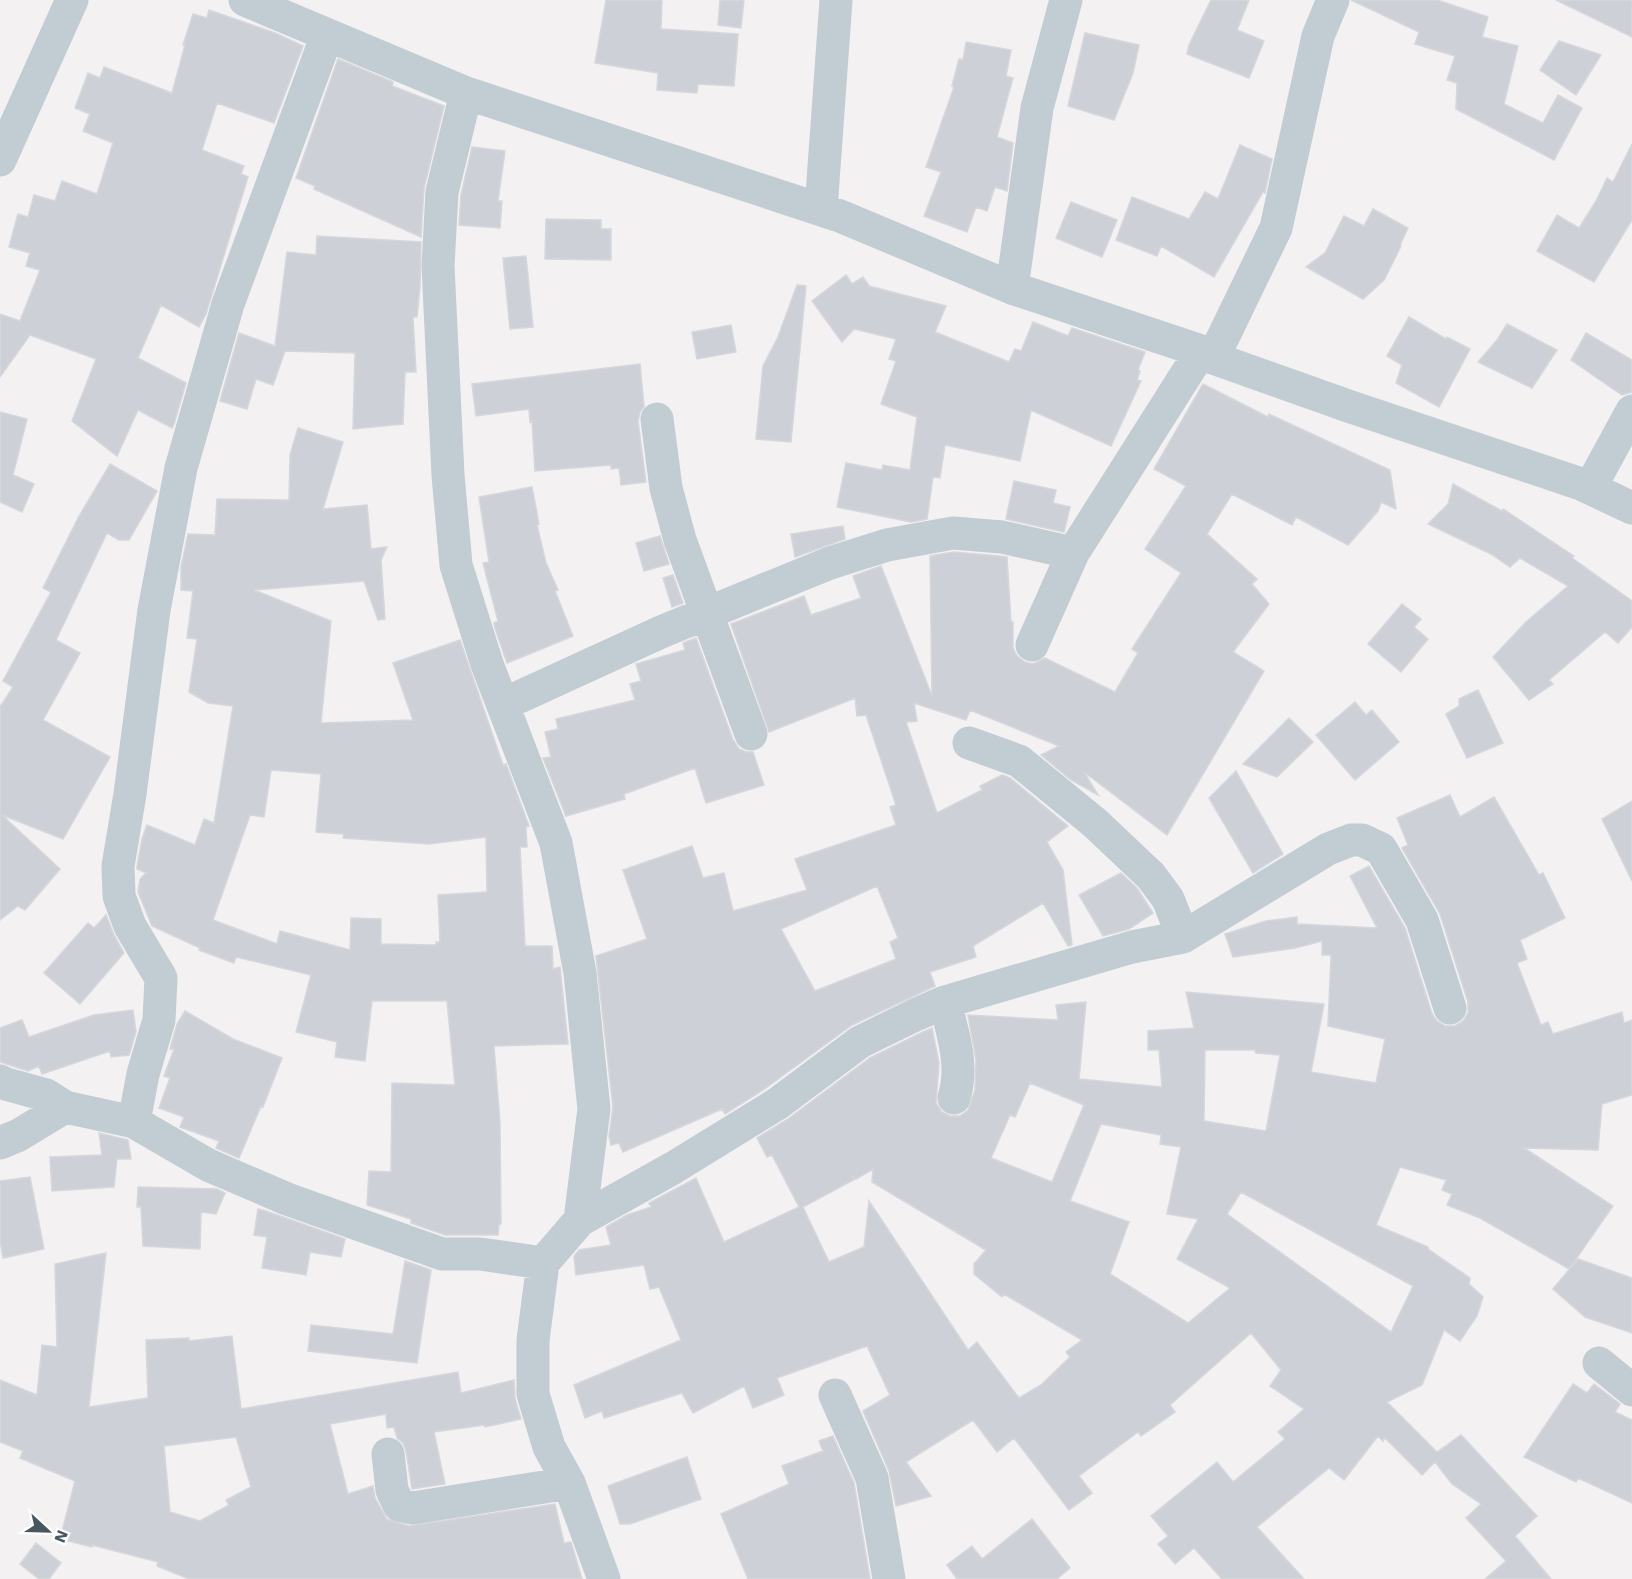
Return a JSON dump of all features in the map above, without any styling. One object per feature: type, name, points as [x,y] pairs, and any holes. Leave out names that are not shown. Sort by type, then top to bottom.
[{"type":"street","points":[[0,160],[72,0]]},
{"type":"street","points":[[245,0],[466,93],[821,209],[1012,288],[1590,488],[1632,508]]},
{"type":"street","points":[[821,209],[836,0]]},
{"type":"street","points":[[1012,288],[1037,108],[1066,0]]},
{"type":"street","points":[[1032,645],[1073,553],[1207,354],[1276,228],[1318,36],[1332,0]]},
{"type":"street","points":[[134,1122],[143,1074],[159,1020],[161,978],[130,926],[119,896],[118,866],[130,794],[154,610],[181,468],[228,304],[327,35]]},
{"type":"street","points":[[466,93],[442,192],[438,266],[448,475],[456,565],[487,664],[556,843],[580,972],[594,1109],[580,1220]]},
{"type":"street","points":[[1590,488],[1632,411]]},
{"type":"street","points":[[657,419],[666,488],[680,540],[751,735]]},
{"type":"street","points":[[504,704],[660,632],[830,563],[887,545],[953,533],[1002,537],[1073,553]]},
{"type":"street","points":[[969,743],[1019,761],[1095,823],[1151,876],[1168,899],[1183,937]]},
{"type":"street","points":[[604,1579],[569,1483],[549,1447],[533,1394],[533,1340],[543,1263],[580,1220],[673,1168],[777,1104],[860,1042],[945,1002],[1132,947],[1183,937],[1328,849],[1351,840],[1362,840],[1382,849],[1422,920],[1450,1008]]},
{"type":"street","points":[[945,1002],[959,1062],[960,1081],[954,1098]]},
{"type":"street","points":[[0,1081],[46,1095],[65,1107],[134,1122],[208,1165],[277,1195],[442,1254],[480,1254],[543,1263]]},
{"type":"street","points":[[0,1143],[19,1135],[65,1107]]},
{"type":"street","points":[[1599,1363],[1632,1390]]},
{"type":"street","points":[[835,1395],[872,1478],[889,1579]]},
{"type":"street","points":[[388,1454],[392,1490],[399,1505],[414,1508],[569,1483]]},
{"type":"building","points":[[606,0],[662,0],[661,29],[738,34],[734,86],[698,84],[697,93],[657,90],[658,73],[595,63]]},
{"type":"building","points":[[720,0],[744,0],[741,28],[718,25]]},
{"type":"building","points":[[1211,0],[1249,0],[1237,30],[1264,41],[1249,78],[1187,54],[1189,45]]},
{"type":"building","points":[[1351,0],[1437,0],[1488,17],[1482,37],[1518,46],[1504,104],[1543,123],[1558,95],[1582,108],[1554,160],[1456,109],[1457,83],[1447,80],[1455,56],[1415,44],[1419,32]]},
{"type":"building","points":[[1556,0],[1632,0],[1632,37]]},
{"type":"building","points":[[209,10],[275,33],[303,46],[274,123],[217,103],[202,150],[244,166],[241,174],[248,177],[206,314],[199,327],[161,305],[138,358],[186,383],[174,424],[172,428],[138,410],[117,456],[72,421],[96,359],[30,335],[0,377],[0,314],[20,321],[40,270],[26,266],[30,253],[9,247],[18,214],[28,217],[34,195],[55,201],[62,181],[97,194],[113,143],[83,131],[90,114],[75,108],[88,73],[100,78],[104,67],[172,93],[193,14],[207,18]]},
{"type":"building","points":[[1085,33],[1139,45],[1133,73],[1114,120],[1068,106]]},
{"type":"building","points":[[1559,41],[1601,55],[1576,95],[1540,70]]},
{"type":"building","points":[[966,42],[1011,50],[1006,76],[1013,78],[997,137],[1013,143],[1007,191],[995,187],[987,211],[976,207],[967,232],[924,216],[941,172],[926,167],[954,87],[952,86],[959,59],[963,60]]},
{"type":"building","points":[[338,59],[393,82],[392,86],[444,106],[424,188],[421,237],[314,189],[315,186],[296,178]]},
{"type":"building","points":[[1632,144],[1632,220],[1594,282],[1537,251],[1557,215],[1579,228],[1607,178],[1613,182]]},
{"type":"building","points":[[1240,145],[1272,159],[1265,193],[1263,192],[1214,277],[1161,246],[1157,256],[1116,240],[1132,197],[1189,219],[1205,192],[1218,199]]},
{"type":"building","points":[[472,147],[505,151],[498,201],[502,201],[500,228],[459,225],[461,195]]},
{"type":"building","points":[[1071,202],[1117,220],[1102,257],[1056,238]]},
{"type":"building","points":[[1373,209],[1408,228],[1384,280],[1363,299],[1306,267],[1325,253],[1344,216],[1364,226]]},
{"type":"building","points":[[546,219],[601,220],[601,229],[611,229],[611,260],[545,259]]},
{"type":"building","points":[[317,236],[421,242],[417,317],[413,317],[416,372],[405,372],[403,424],[353,429],[355,353],[285,351],[273,385],[256,379],[247,409],[220,401],[239,333],[275,346],[287,252],[316,255]]},
{"type":"building","points":[[526,256],[533,327],[510,329],[503,258]]},
{"type":"building","points":[[846,275],[852,284],[863,277],[869,286],[946,306],[935,332],[1009,362],[1015,349],[1021,351],[1033,322],[1068,336],[1072,328],[1145,352],[1138,370],[1140,371],[1137,380],[1141,381],[1111,446],[1031,410],[1020,461],[945,445],[940,478],[933,477],[927,519],[911,522],[837,507],[846,463],[882,470],[883,465],[910,470],[917,417],[881,404],[896,361],[889,359],[896,339],[854,329],[842,342],[812,301]]},
{"type":"building","points":[[797,285],[806,286],[791,442],[756,439],[763,366],[778,337]]},
{"type":"building","points":[[1409,317],[1446,339],[1447,337],[1470,349],[1439,407],[1396,383],[1402,365],[1387,356]]},
{"type":"building","points":[[1507,324],[1557,350],[1532,388],[1478,362]]},
{"type":"building","points":[[731,325],[736,352],[697,359],[692,332]]},
{"type":"building","points":[[1586,333],[1632,360],[1632,392],[1622,395],[1571,360]]},
{"type":"building","points":[[640,364],[644,407],[638,421],[646,482],[621,485],[619,468],[611,469],[611,465],[535,471],[532,421],[530,422],[529,409],[476,416],[472,384]]},
{"type":"building","points":[[1203,384],[1268,417],[1269,414],[1390,470],[1396,509],[1381,502],[1378,511],[1348,545],[1296,517],[1292,525],[1232,494],[1207,534],[1257,579],[1252,584],[1269,604],[1233,652],[1264,671],[1167,835],[1084,772],[1098,795],[1071,780],[1041,755],[1059,746],[970,710],[966,720],[914,703],[917,721],[906,722],[937,813],[982,790],[980,786],[1002,775],[1010,778],[1068,826],[1047,842],[1063,870],[1072,945],[1068,946],[1043,903],[973,946],[976,957],[930,972],[935,986],[852,1025],[766,1088],[725,1114],[722,1109],[623,1152],[619,1143],[611,1145],[609,1136],[613,1107],[596,956],[647,939],[623,870],[692,846],[703,878],[724,873],[733,911],[807,890],[795,859],[896,825],[890,807],[896,805],[866,715],[857,716],[855,698],[769,732],[731,624],[804,596],[811,615],[861,598],[853,576],[881,566],[932,696],[930,556],[954,552],[1007,557],[1013,648],[1017,656],[1033,664],[1045,658],[1115,692],[1138,653],[1132,649],[1181,573],[1145,549],[1186,486],[1154,469]],"holes":[[[877,886],[898,938],[890,942],[896,959],[815,991],[781,929]]]},
{"type":"building","points":[[0,412],[27,419],[13,475],[34,484],[22,512],[0,502]]},
{"type":"building","points":[[298,428],[343,442],[323,509],[367,505],[371,549],[387,547],[381,560],[385,619],[378,620],[364,581],[254,590],[331,621],[321,723],[413,720],[393,663],[460,640],[503,765],[506,764],[529,826],[526,827],[527,847],[520,847],[525,946],[552,946],[553,969],[560,967],[568,1044],[494,1046],[500,1123],[501,1224],[499,1224],[498,1235],[445,1235],[411,1223],[411,1219],[367,1205],[369,1171],[391,1172],[392,1083],[455,1085],[447,1001],[372,1001],[365,1061],[335,1057],[337,1042],[296,1032],[311,975],[236,957],[234,963],[199,950],[200,948],[152,926],[138,892],[140,879],[146,873],[137,867],[147,825],[195,845],[204,819],[214,823],[233,706],[208,703],[189,692],[197,639],[187,638],[193,591],[181,590],[181,567],[188,534],[215,535],[217,499],[289,500],[290,455]],"holes":[[[271,770],[321,774],[316,832],[344,834],[343,838],[429,844],[486,837],[487,892],[438,895],[440,942],[436,942],[436,945],[381,944],[381,919],[351,918],[350,950],[280,931],[277,944],[213,920],[250,815],[264,817]]]},
{"type":"building","points":[[110,464],[157,491],[129,540],[119,540],[107,533],[56,640],[80,653],[43,720],[110,757],[63,839],[2,815],[60,869],[25,910],[18,906],[0,920],[0,707],[13,687],[3,681],[51,592],[43,588],[78,518]]},
{"type":"building","points":[[1014,481],[1056,490],[1053,503],[1070,507],[1064,532],[1006,519]]},
{"type":"building","points":[[1453,484],[1502,511],[1503,509],[1574,556],[1572,558],[1632,601],[1632,627],[1618,643],[1605,632],[1549,680],[1553,684],[1529,700],[1493,657],[1526,622],[1568,586],[1520,558],[1510,567],[1491,554],[1428,524],[1448,504]]},
{"type":"building","points":[[532,487],[539,524],[537,525],[546,563],[558,590],[555,591],[573,636],[507,663],[495,628],[494,623],[498,621],[483,563],[489,562],[479,497]]},
{"type":"building","points":[[843,526],[845,539],[795,557],[791,534]]},
{"type":"building","points":[[660,536],[669,564],[644,571],[636,543]]},
{"type":"building","points":[[673,575],[683,603],[672,607],[663,578]]},
{"type":"building","points":[[1402,604],[1421,619],[1414,627],[1428,639],[1401,672],[1368,644]]},
{"type":"building","points":[[696,638],[733,740],[739,749],[753,752],[764,785],[706,803],[695,768],[624,794],[625,799],[566,816],[543,758],[551,757],[545,732],[558,729],[556,719],[635,700],[630,684],[641,681],[636,664],[685,650],[683,643]]},
{"type":"building","points":[[1478,690],[1503,743],[1467,758],[1446,714],[1459,706],[1459,699]]},
{"type":"building","points":[[1355,702],[1366,715],[1372,710],[1399,742],[1355,780],[1316,735]]},
{"type":"building","points":[[1289,718],[1313,742],[1277,777],[1243,764]]},
{"type":"building","points":[[1236,771],[1283,854],[1253,873],[1209,798]]},
{"type":"building","points":[[1450,795],[1460,817],[1494,797],[1539,875],[1543,873],[1565,918],[1520,940],[1527,959],[1517,963],[1541,1025],[1548,1022],[1553,1034],[1622,1012],[1624,1023],[1632,1020],[1632,1095],[1602,1104],[1598,1150],[1524,1148],[1613,1206],[1569,1269],[1480,1218],[1447,1205],[1452,1194],[1442,1190],[1446,1180],[1400,1167],[1376,1225],[1428,1247],[1470,1278],[1469,1284],[1483,1297],[1477,1316],[1460,1341],[1444,1330],[1422,1385],[1387,1402],[1437,1452],[1461,1435],[1537,1516],[1515,1536],[1551,1579],[1485,1579],[1506,1561],[1466,1518],[1481,1504],[1452,1484],[1435,1462],[1422,1475],[1385,1438],[1383,1441],[1378,1436],[1344,1480],[1329,1468],[1257,1527],[1304,1579],[1222,1579],[1194,1548],[1175,1564],[1158,1544],[1168,1536],[1151,1516],[1217,1462],[1233,1482],[1285,1439],[1278,1432],[1304,1409],[1270,1386],[1281,1370],[1251,1333],[1170,1405],[1175,1412],[1141,1436],[1138,1432],[1079,1476],[1092,1493],[1069,1510],[1014,1438],[997,1452],[973,1420],[906,1462],[931,1496],[896,1506],[889,1471],[863,1411],[890,1395],[867,1346],[777,1378],[784,1395],[753,1408],[744,1386],[693,1413],[682,1393],[604,1418],[602,1411],[585,1418],[574,1385],[681,1340],[659,1287],[650,1289],[644,1265],[576,1275],[574,1256],[579,1250],[611,1245],[606,1227],[627,1215],[651,1207],[649,1203],[696,1178],[724,1242],[799,1207],[772,1155],[767,1157],[757,1138],[788,1119],[870,1058],[923,1032],[932,1028],[939,1063],[936,1103],[942,1112],[950,1116],[960,1116],[968,1110],[975,1090],[976,1060],[968,1015],[1058,1020],[1056,1005],[1086,1002],[1079,1079],[1162,1087],[1159,1050],[1148,1050],[1148,1031],[1194,1028],[1186,992],[1324,1004],[1311,1072],[1376,1083],[1385,1039],[1328,1026],[1331,955],[1322,955],[1322,941],[1295,948],[1233,957],[1225,934],[1266,921],[1297,917],[1297,924],[1377,928],[1350,876],[1369,866],[1405,928],[1432,1014],[1445,1026],[1455,1026],[1463,1021],[1468,1013],[1468,1002],[1440,914],[1402,848],[1408,845],[1397,818]],"holes":[[[1205,1050],[1255,1050],[1256,1053],[1280,1055],[1266,1131],[1204,1121]],[[1030,1083],[1084,1105],[1052,1182],[991,1158],[1010,1115],[1015,1117]],[[1101,1124],[1161,1135],[1160,1144],[1181,1147],[1167,1214],[1198,1219],[1177,1259],[1230,1288],[1188,1323],[1110,1274],[1129,1222],[1070,1201]],[[873,1169],[872,1182],[986,1250],[974,1264],[974,1274],[1002,1297],[1004,1294],[1082,1340],[1066,1352],[1070,1357],[1041,1385],[1019,1398],[977,1342],[968,1350],[869,1201],[864,1247],[829,1262],[803,1207],[855,1179],[852,1176],[856,1179]],[[1241,1192],[1413,1286],[1391,1332],[1227,1214]]]},
{"type":"building","points":[[1632,801],[1632,881],[1602,819]]},
{"type":"building","points":[[1121,873],[1137,888],[1153,913],[1129,929],[1103,936],[1079,895]]},
{"type":"building","points":[[106,915],[124,953],[80,1004],[44,973],[88,923],[94,928]]},
{"type":"building","points":[[133,1010],[136,1032],[129,1055],[111,1057],[110,1051],[42,1074],[39,1066],[28,1071],[0,1062],[0,1028],[22,1020],[29,1037],[94,1015]]},
{"type":"building","points":[[185,1011],[233,1039],[282,1058],[263,1107],[261,1106],[239,1158],[216,1148],[219,1141],[180,1127],[184,1117],[159,1108],[170,1078],[164,1076],[174,1049],[170,1049],[177,1024]]},
{"type":"building","points":[[99,1133],[128,1140],[131,1159],[117,1159],[114,1187],[52,1191],[50,1157],[102,1155]]},
{"type":"building","points":[[30,1177],[44,1249],[3,1258],[0,1240],[0,1181]]},
{"type":"building","points":[[138,1187],[217,1189],[225,1193],[216,1214],[201,1212],[200,1249],[143,1246],[141,1207],[137,1207]]},
{"type":"building","points":[[258,1209],[345,1239],[341,1257],[310,1252],[306,1275],[262,1268],[267,1237],[254,1235]]},
{"type":"building","points":[[106,1253],[89,1407],[148,1398],[146,1340],[189,1338],[189,1341],[232,1336],[241,1409],[458,1372],[461,1393],[514,1380],[515,1399],[521,1419],[485,1427],[484,1425],[434,1432],[445,1484],[412,1489],[406,1451],[403,1443],[397,1438],[394,1427],[387,1428],[386,1414],[330,1424],[348,1494],[373,1486],[375,1498],[387,1519],[409,1526],[555,1504],[564,1543],[571,1542],[582,1579],[189,1579],[157,1566],[158,1562],[60,1539],[75,1481],[20,1458],[23,1451],[0,1442],[0,1380],[37,1395],[42,1345],[57,1347],[55,1264]],"holes":[[[236,1437],[251,1487],[226,1500],[229,1505],[200,1521],[170,1512],[164,1446]]]},
{"type":"building","points":[[1578,1259],[1632,1278],[1632,1333],[1585,1317],[1553,1289]]},
{"type":"building","points":[[405,1261],[431,1270],[417,1363],[308,1351],[311,1325],[393,1334]]},
{"type":"building","points":[[1573,1384],[1587,1393],[1594,1384],[1620,1404],[1615,1412],[1632,1420],[1632,1503],[1578,1478],[1576,1482],[1524,1457]]},
{"type":"building","points":[[833,1436],[854,1483],[870,1579],[748,1579],[721,1514],[789,1484],[782,1466],[823,1451],[819,1441]]},
{"type":"building","points":[[687,1457],[701,1499],[630,1524],[620,1524],[608,1486]]},
{"type":"building","points":[[1032,1519],[1070,1568],[1057,1579],[957,1579],[947,1565],[972,1546],[982,1559]]},
{"type":"building","points":[[36,1543],[61,1563],[49,1579],[39,1579],[20,1564]]}]
